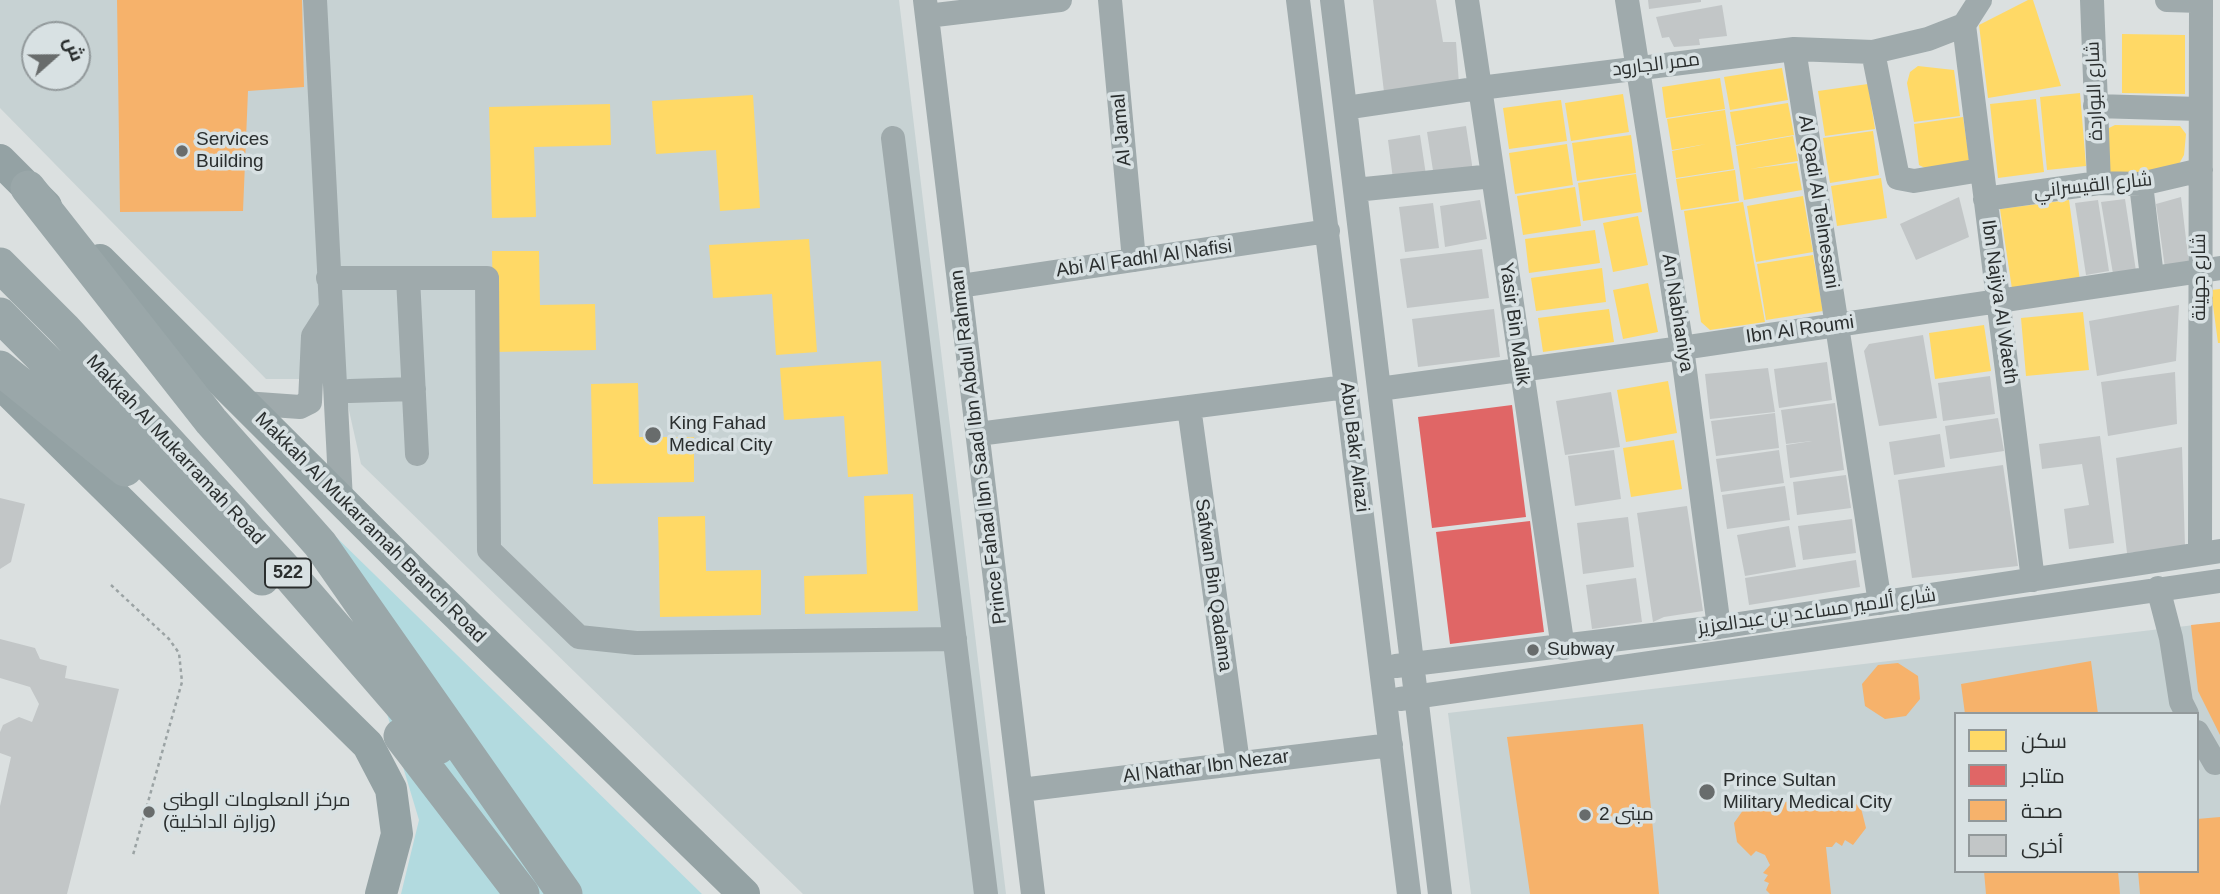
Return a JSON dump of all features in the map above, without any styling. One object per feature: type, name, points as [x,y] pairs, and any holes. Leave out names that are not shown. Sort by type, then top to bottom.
[{"type":"highway","points":[[28,188],[211,421],[320,544],[564,894]]},
{"type":"highway","name":"Makkah Al Mukarramah Road","points":[[0,265],[286,570],[564,894]]},
{"type":"highway","name":"Makkah Al Mukarramah Road","points":[[0,315],[280,596],[427,766],[522,894]]},
{"type":"highway","points":[[0,368],[280,596]]},
{"type":"main road","name":"Makkah Al Mukarramah Branch Road","points":[[0,160],[341,500],[744,894]]},
{"type":"main road","points":[[0,383],[368,745],[391,789],[397,834],[381,894]]},
{"type":"street","points":[[315,0],[329,310],[341,500]]},
{"type":"street","points":[[926,8],[1060,0]]},
{"type":"street","name":"Al Jamal","points":[[1110,0],[1134,260]]},
{"type":"street","name":"Abu Bakr Alrazi","points":[[1298,0],[1409,894]]},
{"type":"street","name":"Abu Bakr Alrazi","points":[[1332,0],[1440,894]]},
{"type":"street","name":"Yasir Bin Malik","points":[[1467,0],[1563,648]]},
{"type":"street","name":"An Nabhaniya","points":[[1627,0],[1682,348],[1719,627]]},
{"type":"street","points":[[1964,24],[1980,0]]},
{"type":"street","name":"شارع البواردة","points":[[2092,0],[2099,183]]},
{"type":"street","points":[[2167,0],[2201,1]]},
{"type":"street","name":"شارع جهينة","points":[[2201,1],[2201,170],[2210,269],[2210,553]]},
{"type":"street","name":"Prince Fahad Ibn Saad Ibn Abdul Rahman","points":[[926,8],[1033,894]]},
{"type":"street","name":"ممر الجارود","points":[[1345,108],[1638,67],[1794,49],[1873,52],[1905,46],[1964,24]]},
{"type":"street","name":"Ibn Najiya Al Waeth","points":[[1964,24],[2033,580]]},
{"type":"street","name":"Al Qadi Al Telmesani","points":[[1794,49],[1880,603]]},
{"type":"street","points":[[1873,52],[1898,178],[1914,181],[1981,170]]},
{"type":"street","points":[[2095,106],[2199,109]]},
{"type":"street","points":[[893,138],[986,894]]},
{"type":"street","name":"شارع القيسراني","points":[[1985,198],[2099,183],[2141,184],[2201,170]]},
{"type":"street","points":[[1355,190],[1493,176]]},
{"type":"street","points":[[2141,184],[2152,277]]},
{"type":"street","name":"Abi Al Fadhl Al Nafisi","points":[[960,286],[1328,231]]},
{"type":"street","name":"Ibn Al Roumi","points":[[1379,389],[1682,348],[2210,269]]},
{"type":"street","points":[[328,278],[487,278],[489,550],[579,637],[636,643],[955,639]]},
{"type":"street","points":[[408,278],[417,454]]},
{"type":"street","points":[[329,310],[313,336],[310,402],[337,432]]},
{"type":"street","points":[[978,434],[1346,387]]},
{"type":"street","points":[[350,391],[414,388]]},
{"type":"street","points":[[244,403],[300,407],[310,402]]},
{"type":"street","name":"Safwan Bin Qadama","points":[[1189,407],[1238,763]]},
{"type":"street","name":"شارع ألامير مساعد بن عبدالعزيز","points":[[1381,667],[1563,648],[1719,627],[2210,553]]},
{"type":"street","points":[[2088,572],[2095,577],[2097,584],[2094,598]]},
{"type":"street","points":[[1385,701],[2220,581]]},
{"type":"street","points":[[2158,589],[2171,638],[2181,702],[2186,712]]},
{"type":"street","points":[[2199,735],[2215,763]]},
{"type":"street","name":"Al Nathar Ibn Nezar","points":[[1021,790],[1391,744]]},
{"type":"path","points":[[111,585],[169,639],[179,653],[182,682],[133,855]]},
{"type":"shaded area","name":"King Fahad Medical City","points":[[0,0],[899,0],[1006,894],[803,894],[361,464],[348,406],[334,384],[324,379],[266,379],[0,108]]},
{"type":"shaded area","points":[[333,534],[702,894],[401,894],[419,820]]},
{"type":"shaded area","name":"Prince Sultan Military Medical City","points":[[2220,622],[2220,894],[1471,894],[1448,713]]},
{"type":"building: سكن","points":[[2028,0],[2033,0],[2061,86],[1988,98],[1979,25]]},
{"type":"building: سكن","points":[[2122,34],[2185,35],[2185,94],[2122,93]]},
{"type":"building: سكن","points":[[1918,66],[1954,70],[1960,116],[1914,122],[1907,83],[1910,72]]},
{"type":"building: سكن","points":[[1782,68],[1788,100],[1730,110],[1724,77]]},
{"type":"building: سكن","points":[[1720,78],[1725,109],[1666,118],[1662,87]]},
{"type":"building: سكن","points":[[1868,84],[1875,129],[1825,136],[1818,91]]},
{"type":"building: سكن","points":[[2080,93],[2086,166],[2047,170],[2040,97]]},
{"type":"building: سكن","points":[[1623,94],[1629,132],[1571,141],[1565,103]]},
{"type":"building: سكن","points":[[753,95],[760,208],[720,211],[716,150],[656,154],[652,101]]},
{"type":"building: سكن","points":[[2036,99],[2044,172],[1998,178],[1990,104]]},
{"type":"building: سكن","points":[[1561,100],[1567,141],[1509,149],[1503,108]]},
{"type":"building: سكن","points":[[1788,103],[1794,135],[1736,145],[1730,112]]},
{"type":"building: سكن","points":[[610,104],[611,145],[534,147],[536,217],[492,218],[489,107]]},
{"type":"building: سكن","points":[[1725,110],[1734,169],[1676,178],[1672,151],[1706,144],[1672,150],[1667,119]]},
{"type":"building: سكن","points":[[1963,117],[1970,165],[1931,171],[1919,165],[1914,124]]},
{"type":"building: سكن","points":[[2115,125],[2180,126],[2186,134],[2184,155],[2179,164],[2160,172],[2110,173],[2107,129]]},
{"type":"building: سكن","points":[[1873,131],[1879,175],[1830,183],[1823,138]]},
{"type":"building: سكن","points":[[1631,135],[1636,173],[1577,181],[1572,143]]},
{"type":"building: سكن","points":[[1793,136],[1798,161],[1750,169],[1797,163],[1802,190],[1744,200],[1736,146]]},
{"type":"building: سكن","points":[[1567,144],[1573,185],[1515,194],[1509,153]]},
{"type":"building: سكن","points":[[1735,170],[1739,201],[1681,210],[1676,179]]},
{"type":"building: سكن","points":[[1636,174],[1642,212],[1583,221],[1578,183]]},
{"type":"building: سكن","points":[[1881,178],[1887,218],[1837,226],[1831,186]]},
{"type":"building: سكن","points":[[1575,187],[1581,226],[1523,235],[1517,196]]},
{"type":"building: سكن","points":[[1803,196],[1813,252],[1756,262],[1747,206]]},
{"type":"building: سكن","points":[[2069,200],[2080,281],[2012,289],[2000,209]]},
{"type":"building: سكن","points":[[1743,202],[1765,322],[1710,330],[1701,322],[1684,211]]},
{"type":"building: سكن","points":[[1638,216],[1648,265],[1613,272],[1603,223]]},
{"type":"building: سكن","points":[[1595,230],[1600,263],[1529,273],[1525,239]]},
{"type":"building: سكن","points":[[809,239],[817,352],[776,355],[772,294],[713,298],[709,245]]},
{"type":"building: سكن","points":[[492,251],[539,251],[540,305],[595,304],[596,350],[494,352]]},
{"type":"building: سكن","points":[[1813,255],[1823,311],[1766,320],[1757,264]]},
{"type":"building: سكن","points":[[1602,268],[1606,302],[1536,311],[1531,278]]},
{"type":"building: سكن","points":[[1648,283],[1658,332],[1623,339],[1613,290]]},
{"type":"building: سكن","points":[[2220,289],[2220,343],[2218,343],[2211,290]]},
{"type":"building: سكن","points":[[1609,309],[1614,342],[1543,352],[1538,318]]},
{"type":"building: سكن","points":[[2083,312],[2089,370],[2026,376],[2021,318]]},
{"type":"building: سكن","points":[[1984,325],[1991,371],[1935,379],[1929,333]]},
{"type":"building: سكن","points":[[881,361],[888,474],[848,477],[844,416],[784,420],[780,368]]},
{"type":"building: سكن","points":[[1668,381],[1677,433],[1626,442],[1617,390]]},
{"type":"building: سكن","points":[[638,383],[639,437],[694,437],[694,482],[593,484],[591,384]]},
{"type":"building: سكن","points":[[1674,440],[1682,489],[1631,497],[1623,448]]},
{"type":"building: سكن","points":[[913,494],[918,611],[805,614],[804,576],[867,574],[864,496]]},
{"type":"building: سكن","points":[[705,516],[706,571],[761,570],[761,615],[660,617],[658,517]]},
{"type":"building: متاجر","points":[[1512,405],[1526,517],[1432,528],[1418,417]]},
{"type":"building: متاجر","points":[[1530,521],[1544,632],[1450,644],[1436,532]]},
{"type":"building: صحة","name":"Services Building","points":[[117,0],[302,0],[304,87],[248,91],[243,211],[120,212]]},
{"type":"building: صحة","points":[[2220,622],[2220,735],[2198,691],[2191,625]]},
{"type":"building: صحة","points":[[2091,661],[2098,712],[1965,712],[1961,684]]},
{"type":"building: صحة","points":[[1898,663],[1918,676],[1920,699],[1906,716],[1885,719],[1865,706],[1862,684],[1878,665]]},
{"type":"building: صحة","name":"مبنى 2","points":[[1643,724],[1659,894],[1530,894],[1507,737]]},
{"type":"building: صحة","points":[[1846,796],[1861,808],[1866,828],[1853,845],[1845,840],[1842,846],[1836,842],[1832,847],[1826,847],[1831,894],[1770,894],[1766,890],[1769,883],[1764,881],[1768,875],[1763,873],[1770,865],[1765,855],[1756,851],[1751,856],[1737,842],[1734,823],[1746,806],[1751,809],[1755,805],[1760,809],[1765,804],[1770,807],[1774,803]]},
{"type":"building: صحة","points":[[2220,817],[2220,894],[2140,894],[2138,873],[2199,873],[2199,819]]},
{"type":"building: صحة","points":[[1984,873],[2118,873],[2120,894],[1986,894]]},
{"type":"building: أخرى","points":[[1373,0],[1436,0],[1443,42],[1456,42],[1459,84],[1384,92]]},
{"type":"building: أخرى","points":[[1648,0],[1701,0],[1701,2],[1649,9]]},
{"type":"building: أخرى","points":[[1722,5],[1727,36],[1699,39],[1700,45],[1674,47],[1669,37],[1662,38],[1656,17]]},
{"type":"building: أخرى","points":[[1466,126],[1473,171],[1434,177],[1427,132]]},
{"type":"building: أخرى","points":[[1420,135],[1426,175],[1393,179],[1388,140]]},
{"type":"building: أخرى","points":[[1959,197],[1969,237],[1916,260],[1900,224]]},
{"type":"building: أخرى","points":[[2181,197],[2189,264],[2165,268],[2156,204]]},
{"type":"building: أخرى","points":[[2125,199],[2136,271],[2113,274],[2101,202]]},
{"type":"building: أخرى","points":[[1480,200],[1487,239],[1445,247],[1440,206]]},
{"type":"building: أخرى","points":[[2098,200],[2109,271],[2086,275],[2075,203]]},
{"type":"building: أخرى","points":[[1433,203],[1439,248],[1405,252],[1399,207]]},
{"type":"building: أخرى","points":[[1482,249],[1489,298],[1407,308],[1400,259]]},
{"type":"building: أخرى","points":[[2179,305],[2176,361],[2097,376],[2089,321]]},
{"type":"building: أخرى","points":[[1494,309],[1500,357],[1418,367],[1412,319]]},
{"type":"building: أخرى","points":[[1923,335],[1937,418],[1879,426],[1864,351],[1869,344]]},
{"type":"building: أخرى","points":[[1827,362],[1832,400],[1779,408],[1774,369]]},
{"type":"building: أخرى","points":[[1768,368],[1775,412],[1710,419],[1705,374]]},
{"type":"building: أخرى","points":[[2175,372],[2177,424],[2108,436],[2101,382]]},
{"type":"building: أخرى","points":[[1990,376],[1995,414],[1943,421],[1938,383]]},
{"type":"building: أخرى","points":[[1611,392],[1620,447],[1565,455],[1556,401]]},
{"type":"building: أخرى","points":[[1835,403],[1844,470],[1790,478],[1786,445],[1812,441],[1786,444],[1781,410]]},
{"type":"building: أخرى","points":[[1775,413],[1779,448],[1716,456],[1711,421]]},
{"type":"building: أخرى","points":[[1998,418],[2004,451],[1950,459],[1945,426]]},
{"type":"building: أخرى","points":[[1940,434],[1945,467],[1894,475],[1889,442]]},
{"type":"building: أخرى","points":[[2100,436],[2114,543],[2069,549],[2064,509],[2089,505],[2082,464],[2042,469],[2039,444]]},
{"type":"building: أخرى","points":[[2182,447],[2185,547],[2127,553],[2116,458]]},
{"type":"building: أخرى","points":[[1614,450],[1621,499],[1575,506],[1568,456]]},
{"type":"building: أخرى","points":[[1779,450],[1784,483],[1721,492],[1716,459]]},
{"type":"building: أخرى","points":[[2003,465],[2018,566],[1912,578],[1898,480]]},
{"type":"building: أخرى","points":[[1846,475],[1851,508],[1797,515],[1793,482]]},
{"type":"building: أخرى","points":[[1785,486],[1790,520],[1727,529],[1722,495]]},
{"type":"building: أخرى","points":[[0,498],[25,504],[11,562],[0,569]]},
{"type":"building: أخرى","points":[[1687,506],[1703,611],[1664,617],[1653,622],[1637,513]]},
{"type":"building: أخرى","points":[[1628,517],[1634,567],[1583,574],[1577,523]]},
{"type":"building: أخرى","points":[[1852,519],[1856,553],[1803,560],[1798,526]]},
{"type":"building: أخرى","points":[[1789,526],[1796,567],[1745,576],[1737,535]]},
{"type":"building: أخرى","points":[[1856,560],[1860,587],[1749,605],[1745,578]]},
{"type":"building: أخرى","points":[[1636,578],[1642,622],[1592,629],[1586,585]]},
{"type":"building: أخرى","points":[[0,639],[35,648],[40,659],[67,666],[65,678],[119,689],[67,894],[0,894],[0,806],[11,757],[0,753],[0,732],[3,725],[19,717],[32,722],[39,704],[30,687],[0,678]]},
{"type":"place","name":"Services Building","points":[[182,151]]},
{"type":"place","name":"King Fahad Medical City","points":[[653,435]]},
{"type":"place","name":"Subway","points":[[1533,650]]},
{"type":"place","name":"Prince Sultan Military Medical City","points":[[1707,792]]},
{"type":"place","name":"مركز المعلومات الوطني (وزارة الداخلية)","points":[[149,812]]},
{"type":"place","name":"مبنى 2","points":[[1585,815]]}]
